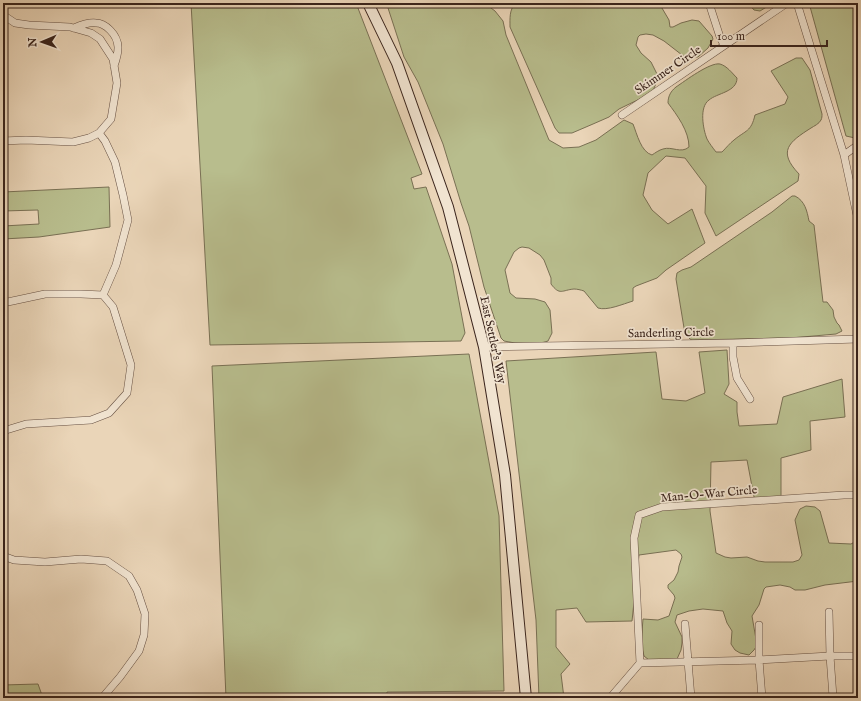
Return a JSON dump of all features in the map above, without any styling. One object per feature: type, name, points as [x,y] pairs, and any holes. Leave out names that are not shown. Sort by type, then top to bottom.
[{"type":"main road","name":"East Settler's Way","points":[[368,3],[396,63],[448,207],[484,347],[505,475],[526,698]]},
{"type":"street","points":[[709,3],[724,45]]},
{"type":"street","name":"Skimmer Circle","points":[[622,115],[787,3]]},
{"type":"street","points":[[797,3],[844,155],[858,220]]},
{"type":"street","points":[[3,15],[15,23],[70,27],[91,33],[100,39],[113,59],[117,82],[111,119],[99,133],[89,138],[73,142],[26,140],[3,141]]},
{"type":"street","points":[[74,28],[85,24],[96,23],[106,26],[114,34],[118,41],[118,55],[114,66]]},
{"type":"street","points":[[99,133],[105,141],[115,162],[128,220],[116,265],[103,295]]},
{"type":"street","points":[[844,155],[858,144]]},
{"type":"street","points":[[3,303],[45,294],[103,295],[113,307],[131,365],[127,393],[109,413],[91,420],[26,424],[3,431]]},
{"type":"street","name":"Sanderling Circle","points":[[484,347],[733,344],[858,339]]},
{"type":"street","points":[[733,344],[733,357],[737,378],[750,399]]},
{"type":"street","name":"Man-O-War Circle","points":[[640,663],[634,538],[639,515],[662,507],[858,495]]},
{"type":"street","points":[[3,556],[14,560],[45,562],[81,559],[107,561],[129,576],[137,590],[145,614],[144,635],[139,650],[120,677],[102,698]]},
{"type":"street","points":[[829,612],[830,656],[834,697]]},
{"type":"street","points":[[684,624],[691,698]]},
{"type":"street","points":[[759,625],[759,660],[762,698]]},
{"type":"street","points":[[610,698],[640,663],[858,656]]},
{"type":"green space","points":[[191,3],[240,3],[240,7],[256,3],[356,3],[422,174],[411,178],[414,189],[426,187],[452,264],[465,333],[461,341],[210,345]]},
{"type":"green space","points":[[385,3],[468,3],[487,5],[495,11],[503,21],[506,35],[549,140],[563,148],[579,147],[596,140],[624,120],[633,124],[642,147],[652,155],[666,148],[680,150],[686,149],[689,147],[687,135],[685,129],[668,103],[669,96],[674,89],[685,81],[704,69],[716,64],[725,66],[737,78],[734,86],[726,92],[709,100],[704,108],[703,124],[706,135],[708,141],[716,152],[722,152],[732,141],[748,130],[752,125],[755,115],[785,104],[788,97],[771,71],[796,58],[802,58],[810,70],[822,118],[818,124],[803,133],[788,148],[788,159],[799,174],[798,181],[716,236],[705,213],[706,186],[685,158],[666,156],[648,173],[643,195],[652,210],[668,224],[692,209],[705,243],[657,278],[633,288],[633,301],[615,307],[602,309],[598,308],[584,291],[574,289],[559,291],[551,284],[551,278],[544,260],[540,255],[529,248],[519,248],[514,252],[505,270],[510,293],[516,298],[535,299],[545,302],[550,310],[552,333],[548,341],[538,344],[504,341],[501,338],[484,287],[469,226],[443,144],[418,82],[404,57]]},
{"type":"green space","points":[[516,3],[659,3],[669,20],[670,27],[692,20],[699,21],[713,39],[708,48],[698,57],[689,57],[682,55],[664,41],[653,35],[640,35],[636,45],[641,53],[651,62],[657,74],[657,81],[652,93],[619,109],[609,117],[593,124],[572,133],[559,133],[555,128],[510,27],[511,11]]},
{"type":"green space","points":[[748,3],[773,3],[760,11],[754,10]]},
{"type":"green space","points":[[809,3],[858,3],[858,136],[855,138],[846,136]]},
{"type":"green space","points":[[109,187],[110,227],[39,237],[3,239],[3,226],[39,224],[38,210],[3,211],[3,192]]},
{"type":"green space","points":[[792,196],[795,196],[803,203],[809,221],[814,225],[823,302],[827,302],[833,310],[834,317],[842,331],[836,334],[791,338],[690,339],[685,334],[676,279],[677,273],[691,267],[772,212]]},
{"type":"green space","points":[[727,350],[729,384],[724,394],[737,402],[739,426],[777,424],[783,397],[842,379],[845,417],[810,421],[811,450],[781,458],[781,497],[760,499],[754,497],[747,460],[711,462],[710,511],[716,553],[725,557],[747,557],[765,562],[793,562],[799,560],[802,555],[795,520],[800,509],[806,506],[815,507],[820,511],[829,543],[851,544],[858,540],[858,581],[825,585],[805,590],[795,590],[790,587],[780,585],[766,587],[759,605],[752,616],[757,645],[749,655],[735,650],[731,644],[732,631],[727,623],[723,611],[703,609],[677,615],[675,622],[682,637],[682,643],[677,659],[649,660],[644,656],[641,644],[643,619],[658,620],[669,616],[675,598],[668,588],[668,585],[674,580],[678,572],[682,557],[676,550],[639,555],[632,621],[586,622],[577,608],[556,610],[556,647],[570,664],[561,674],[564,698],[539,698],[536,620],[506,361],[656,352],[662,399],[686,401],[705,393],[699,352]]},
{"type":"green space","points":[[469,354],[499,516],[504,691],[387,692],[387,698],[226,698],[212,366]]},
{"type":"green space","points":[[38,684],[43,698],[3,698],[3,685]]}]
